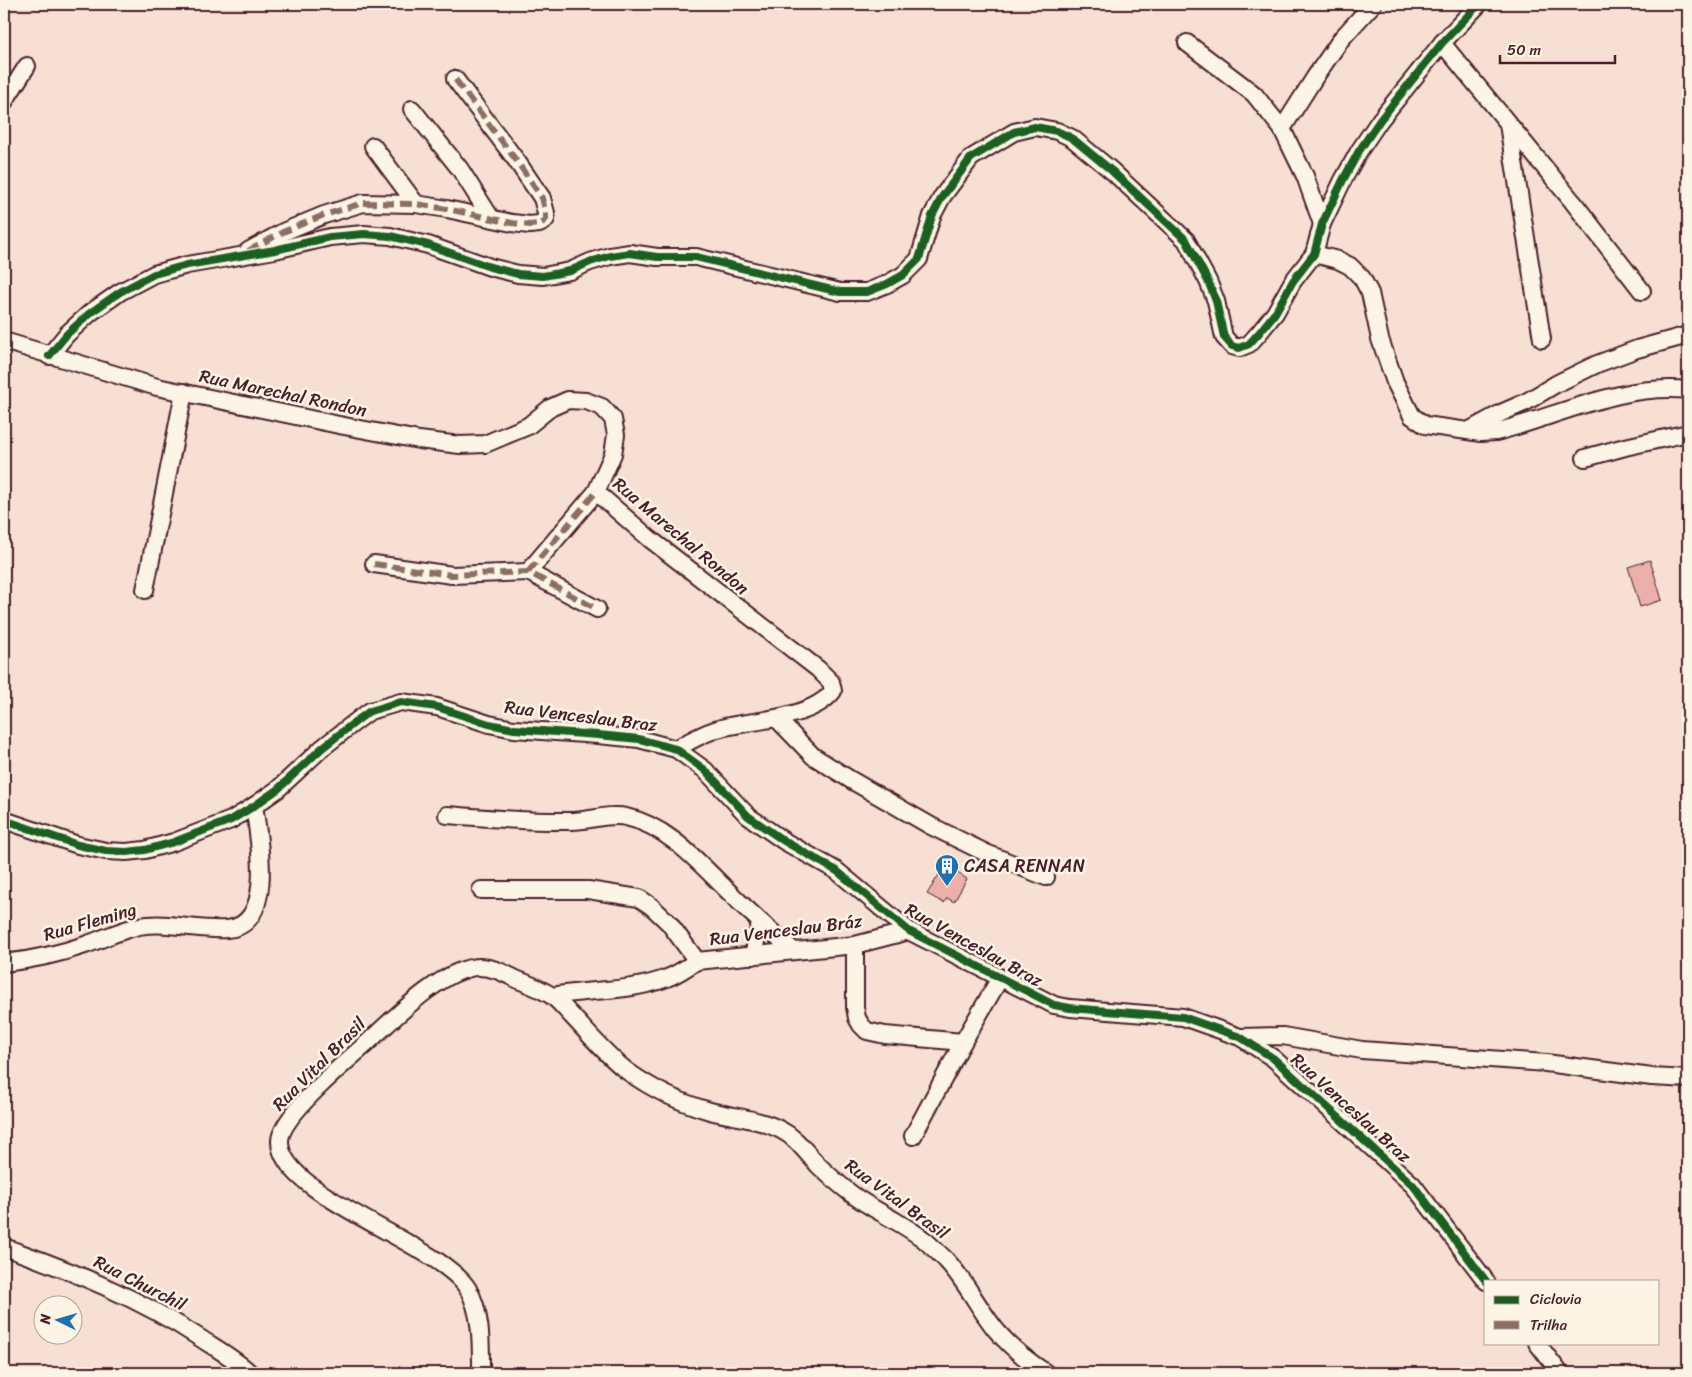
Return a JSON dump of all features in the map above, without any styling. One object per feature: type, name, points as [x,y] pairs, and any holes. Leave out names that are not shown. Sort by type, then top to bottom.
[{"type":"street","points":[[1282,129],[1342,38],[1373,4]]},
{"type":"street","points":[[49,356],[67,334],[90,313],[120,292],[154,274],[187,265],[276,250],[330,237],[364,234],[390,236],[428,245],[490,267],[518,274],[552,275],[570,271],[610,256],[630,254],[656,257],[696,257],[840,292],[867,292],[903,275],[919,259],[932,216],[942,197],[971,158],[1014,132],[1035,127],[1057,131],[1072,138],[1112,171],[1186,240],[1208,281],[1216,301],[1224,337],[1232,346],[1239,348],[1248,344],[1259,334],[1275,312],[1293,281],[1314,254],[1322,224],[1359,151],[1380,120],[1442,43],[1479,4]]},
{"type":"street","points":[[1187,43],[1254,94],[1282,129],[1305,176],[1322,224]]},
{"type":"street","points":[[1442,43],[1573,202],[1642,291]]},
{"type":"street","points":[[4,102],[27,66]]},
{"type":"street","points":[[237,257],[284,232],[324,215],[363,203],[416,204],[512,223],[539,224],[546,219],[544,205],[538,192],[455,79]]},
{"type":"street","points":[[412,109],[460,169],[491,218]]},
{"type":"street","points":[[1508,124],[1542,339]]},
{"type":"street","points":[[373,146],[416,204]]},
{"type":"street","points":[[1314,254],[1338,260],[1350,266],[1362,278],[1370,293],[1380,339],[1395,382],[1412,416],[1425,425],[1481,433],[1496,432],[1613,396],[1653,389],[1688,390]]},
{"type":"street","points":[[1468,431],[1597,364],[1637,349],[1688,336]]},
{"type":"street","name":"Rua Marechal Rondon","points":[[4,341],[157,387],[348,427],[419,440],[460,445],[485,444],[506,436],[528,426],[550,408],[568,400],[586,401],[602,407],[613,419],[616,435],[613,454],[596,492],[650,539],[818,669],[831,682],[833,691],[827,700],[777,719],[724,727],[696,737],[676,749]]},
{"type":"street","points":[[146,590],[184,392]]},
{"type":"street","points":[[1585,458],[1688,432]]},
{"type":"street","points":[[528,572],[596,492]]},
{"type":"street","points":[[374,564],[452,574],[528,572],[597,609]]},
{"type":"street","name":"Rua Venceslau Braz","points":[[4,820],[106,851],[126,852],[145,850],[198,834],[231,820],[278,789],[322,748],[370,711],[401,702],[437,707],[489,724],[514,729],[639,739],[676,749],[705,770],[748,816],[784,841],[837,871],[909,931],[1054,1005],[1182,1017],[1240,1037],[1273,1058],[1413,1185],[1485,1280]]},
{"type":"street","points":[[777,719],[813,756],[851,780],[931,826],[986,853],[1046,877]]},
{"type":"street","name":"Rua Fleming","points":[[4,962],[28,960],[64,951],[122,930],[142,926],[158,924],[227,929],[241,926],[247,922],[256,906],[262,867],[254,806]]},
{"type":"street","points":[[447,814],[575,822],[623,816],[643,822],[663,833],[691,855],[760,922],[794,951]]},
{"type":"street","points":[[480,890],[588,890],[639,898],[651,906],[669,923],[697,961],[673,976],[646,984],[552,996]]},
{"type":"street","points":[[753,956],[760,922]]},
{"type":"street","name":"Rua Venceslau Bráz","points":[[697,961],[855,945],[909,931]]},
{"type":"street","points":[[855,945],[855,1006],[857,1018],[867,1031],[884,1036],[963,1042]]},
{"type":"street","name":"Rua Vital Brasil","points":[[481,1373],[480,1328],[476,1308],[469,1291],[457,1276],[430,1256],[351,1213],[298,1175],[287,1162],[280,1147],[280,1136],[290,1117],[329,1078],[399,1014],[449,975],[463,969],[478,966],[496,969],[552,996],[606,1053],[642,1081],[684,1102],[709,1111],[784,1131],[819,1166],[848,1191],[861,1201],[902,1223],[948,1261],[996,1330],[1027,1361],[1046,1373]]},
{"type":"street","points":[[913,1136],[963,1042],[1000,978]]},
{"type":"street","name":"Rua Venceslau Braz","points":[[1240,1037],[1283,1036],[1362,1050],[1546,1063],[1652,1077],[1688,1079]]},
{"type":"street","name":"Rua Churchil","points":[[4,1247],[104,1284],[179,1324],[237,1362],[250,1373]]},
{"type":"street","points":[[1538,1344],[1560,1373]]},
{"type":"building","points":[[1650,560],[1662,600],[1640,607],[1628,567]]},
{"type":"building","name":"CASA RENNAN","points":[[945,865],[967,879],[954,902],[947,898],[944,903],[927,894]]},
{"type":"marked path","points":[[248,251],[283,232],[324,215],[363,203],[416,204],[512,223],[530,225],[543,222],[546,219],[546,213],[542,198],[455,79]]},
{"type":"marked path","points":[[528,572],[596,492]]},
{"type":"marked path","points":[[374,564],[452,575],[528,572],[597,609]]},
{"type":"cycle path","points":[[49,356],[67,334],[90,313],[120,292],[154,274],[187,265],[275,250],[330,237],[364,234],[390,236],[428,245],[490,267],[518,274],[543,276],[570,271],[590,262],[630,253],[657,257],[696,257],[840,292],[867,292],[903,275],[919,259],[932,216],[942,197],[971,158],[1014,132],[1035,127],[1057,131],[1072,138],[1112,171],[1186,240],[1208,281],[1216,301],[1224,337],[1232,346],[1239,348],[1249,344],[1275,313],[1293,281],[1314,254],[1322,224],[1343,180],[1359,151],[1380,120],[1442,43],[1479,4]]},
{"type":"cycle path","points":[[4,820],[78,845],[106,851],[126,852],[145,850],[174,842],[231,820],[254,806],[278,789],[322,748],[370,711],[401,702],[437,707],[489,724],[514,729],[639,739],[676,749],[705,770],[748,816],[784,841],[837,871],[909,931],[1054,1005],[1070,1008],[1183,1017],[1240,1037],[1273,1058],[1413,1185],[1485,1280]]},
{"type":"place","name":"CASA RENNAN","points":[[947,887]]}]
